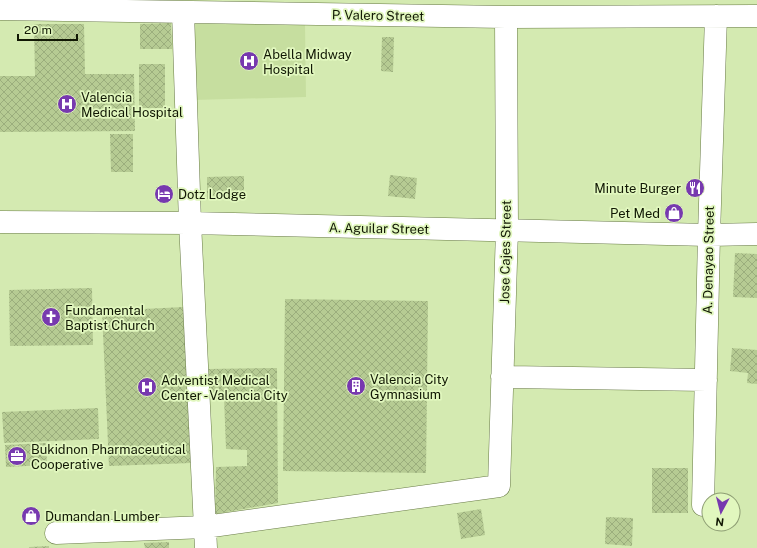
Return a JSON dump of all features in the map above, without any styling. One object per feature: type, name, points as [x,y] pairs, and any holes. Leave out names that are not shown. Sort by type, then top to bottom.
[{"type":"street","name":"P. Valero Street","points":[[0,9],[506,17],[757,16]]},
{"type":"street","points":[[56,533],[205,537],[190,223],[183,12]]},
{"type":"street","name":"A. Denayao Street","points":[[703,492],[716,16]]},
{"type":"street","name":"Jose Cajes Street","points":[[205,537],[499,486],[507,230],[506,17]]},
{"type":"street","name":"A. Aguilar Street","points":[[0,222],[190,223],[709,235],[757,234]]},
{"type":"street","points":[[502,377],[706,380]]},
{"type":"shaded area","name":"Abella Midway Hospital","points":[[191,19],[305,25],[306,97],[193,100]]},
{"type":"building","points":[[171,23],[172,49],[140,49],[140,24]]},
{"type":"building","name":"Valencia Medical Hospital","points":[[34,24],[84,24],[85,74],[134,74],[135,131],[0,132],[0,76],[35,76]]},
{"type":"building","points":[[382,37],[394,37],[393,72],[381,71]]},
{"type":"building","points":[[139,64],[165,64],[165,108],[139,108]]},
{"type":"building","points":[[110,134],[133,134],[133,172],[111,172]]},
{"type":"building","points":[[390,175],[417,178],[415,199],[388,196]]},
{"type":"building","points":[[244,176],[244,199],[207,199],[207,177]]},
{"type":"building","points":[[735,253],[757,254],[757,298],[733,297]]},
{"type":"building","name":"Fundamental Baptist Church","points":[[92,288],[93,345],[10,346],[9,290]]},
{"type":"building","name":"Valencia City Gymnasium","points":[[285,299],[428,301],[426,473],[283,471]]},
{"type":"building","name":"Adventist Medical Center - Valencia City","points":[[184,307],[191,463],[109,466],[102,311]]},
{"type":"building","points":[[732,348],[757,350],[757,384],[747,383],[748,373],[730,371]]},
{"type":"building","points":[[277,368],[278,503],[215,514],[216,467],[247,466],[247,450],[226,449],[224,397],[209,397],[208,369]]},
{"type":"building","points":[[98,408],[99,439],[4,443],[2,412]]},
{"type":"building","points":[[46,443],[47,465],[6,467],[5,445]]},
{"type":"building","points":[[652,468],[688,468],[688,513],[652,513]]},
{"type":"building","points":[[481,509],[485,535],[461,539],[457,513]]},
{"type":"building","points":[[606,517],[633,518],[632,546],[605,544]]},
{"type":"building","points":[[169,542],[169,548],[145,548],[144,543]]},
{"type":"building","points":[[49,546],[49,548],[29,548],[29,547]]},
{"type":"place","name":"Abella Midway Hospital","points":[[249,61]]},
{"type":"place","name":"Valencia Medical Hospital","points":[[67,104]]},
{"type":"place","name":"Minute Burger","points":[[695,188]]},
{"type":"place","name":"Dotz Lodge","points":[[164,194]]},
{"type":"place","name":"Pet Med","points":[[674,213]]},
{"type":"place","name":"Fundamental Baptist Church","points":[[51,317]]},
{"type":"place","name":"Valencia City Gymnasium","points":[[356,386]]},
{"type":"place","name":"Adventist Medical Center - Valencia City","points":[[147,387]]},
{"type":"place","name":"Bukidnon Pharmaceutical Cooperative","points":[[17,456]]},
{"type":"place","name":"Dumandan Lumber","points":[[31,516]]}]
